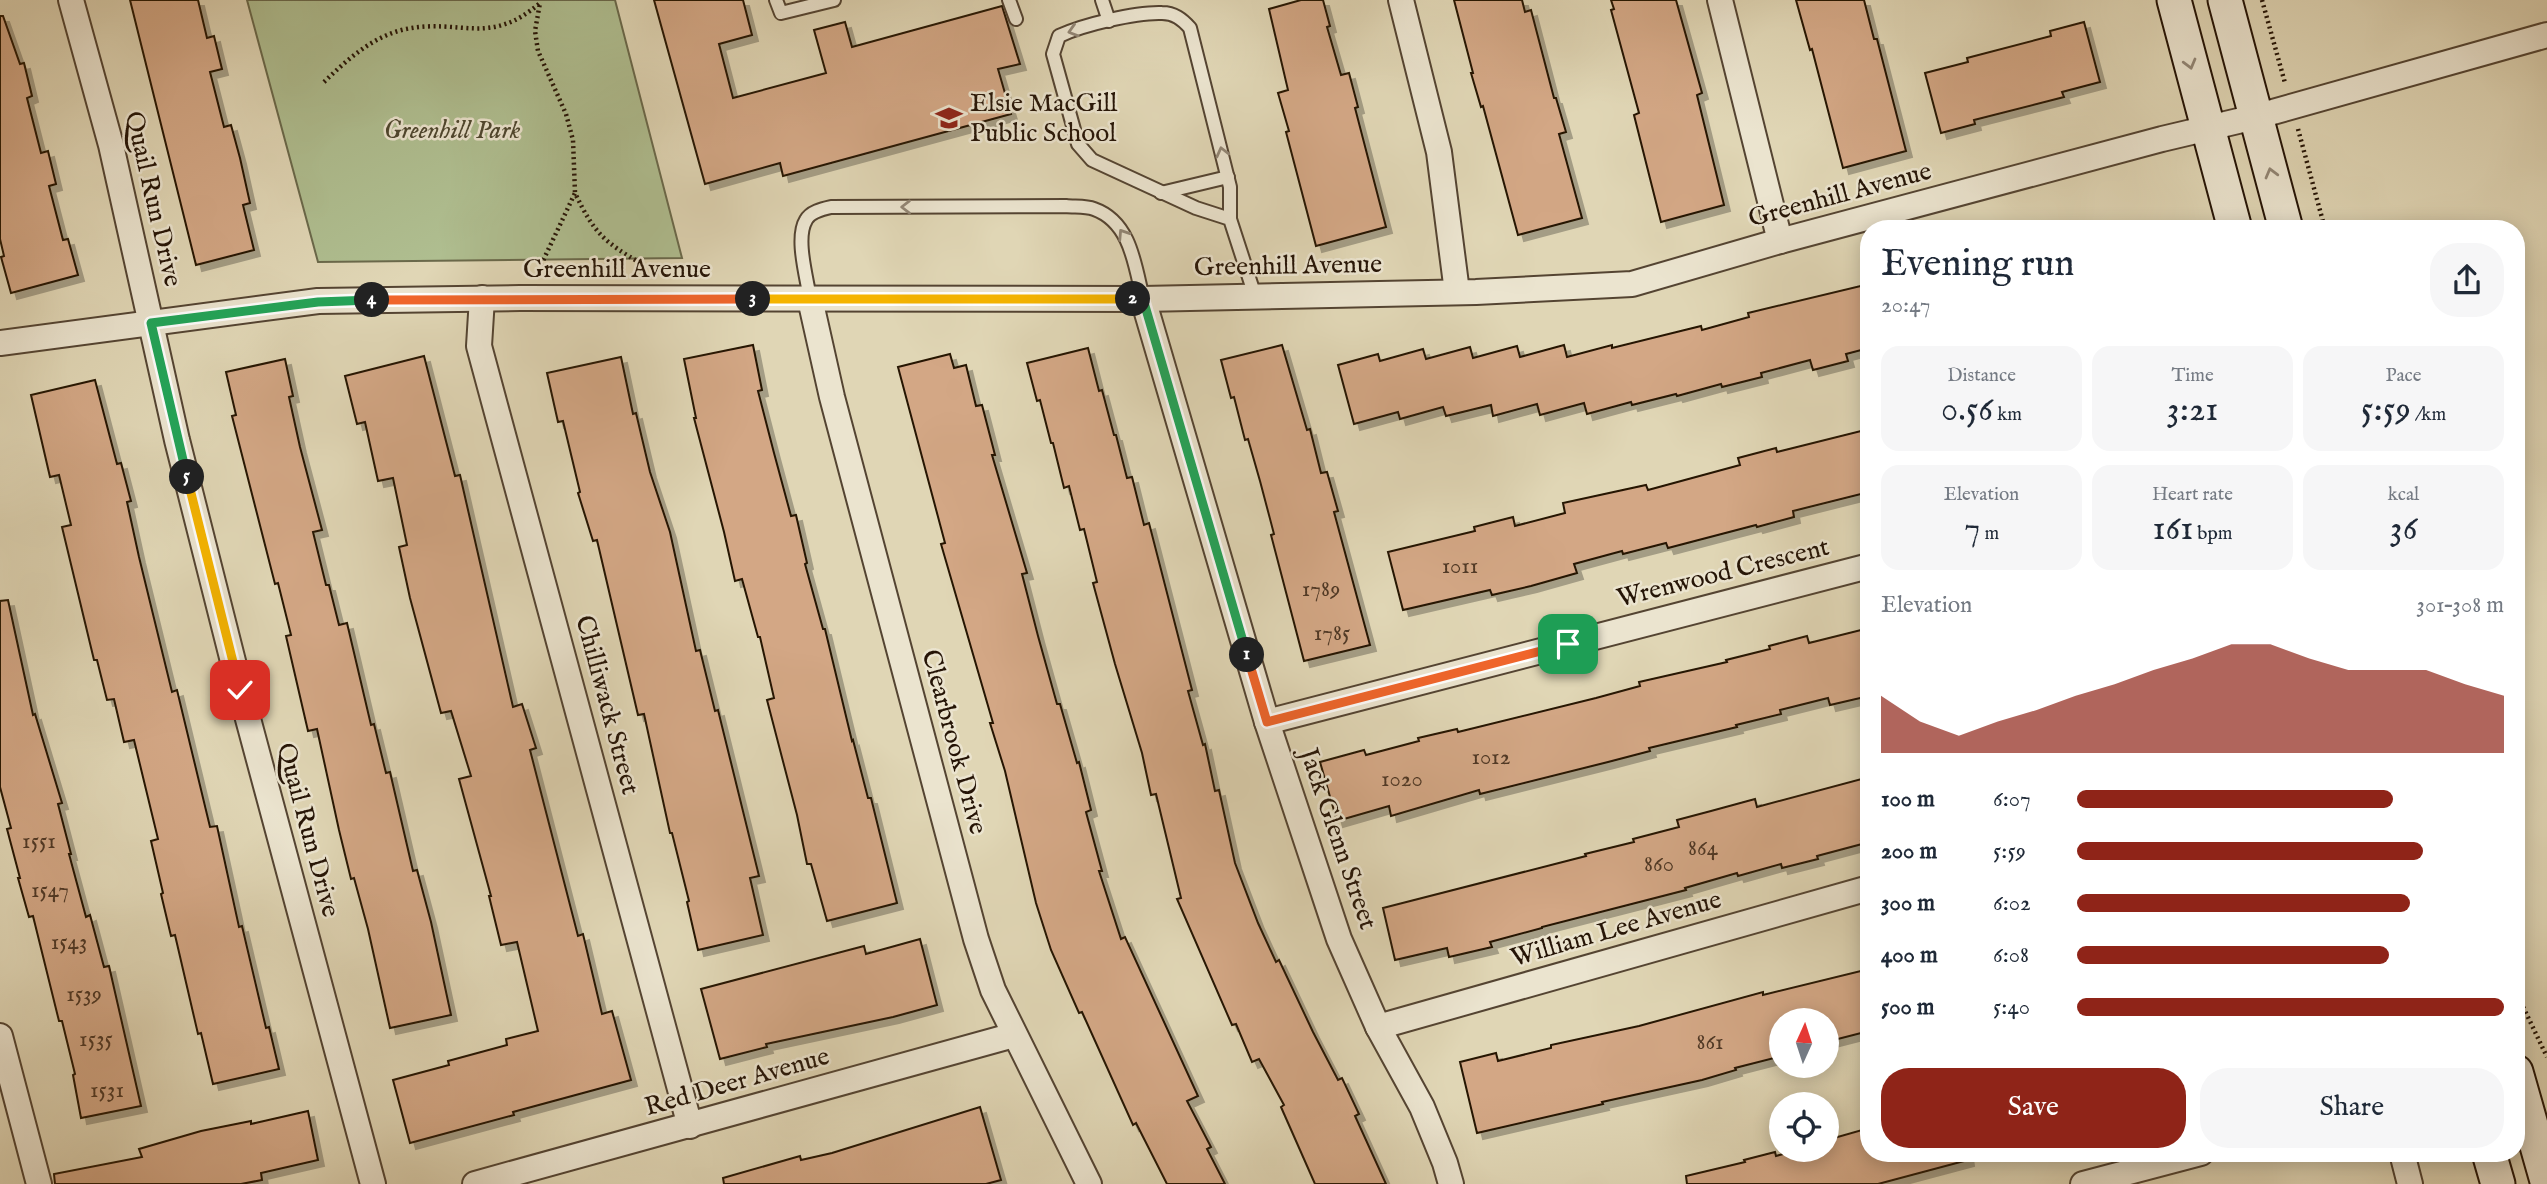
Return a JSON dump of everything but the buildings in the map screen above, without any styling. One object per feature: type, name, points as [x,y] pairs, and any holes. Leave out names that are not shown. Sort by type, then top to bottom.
[{"type":"main road","points":[[2174,0],[2233,220]]},
{"type":"main road","points":[[2225,0],[2284,220]]},
{"type":"main road","points":[[2525,1104],[2547,1181]]},
{"type":"main road","points":[[2492,1162],[2498,1184]]},
{"type":"street","name":"Quail Run Drive","points":[[71,0],[111,145],[177,440],[240,690],[373,1184]]},
{"type":"street","points":[[1401,0],[1439,152],[1457,292]]},
{"type":"street","points":[[1720,0],[1780,241]]},
{"type":"street","name":"Greenhill Avenue","points":[[0,343],[318,302],[482,298],[1143,299],[1457,292],[1632,284],[1780,241],[2255,117],[2547,35]]},
{"type":"street","name":"Chilliwack Street","points":[[482,298],[479,346],[690,1126]]},
{"type":"street","name":"Clearbrook Drive","points":[[810,299],[832,397],[976,939],[993,990],[1088,1184]]},
{"type":"street","name":"Jack Glenn Street","points":[[1143,299],[1267,722],[1339,939],[1378,1027],[1422,1107],[1451,1184]]},
{"type":"street","name":"Wrenwood Crescent","points":[[1267,722],[1860,568]]},
{"type":"street","name":"William Lee Avenue","points":[[1378,1027],[1860,891]]},
{"type":"street","name":"Red Deer Avenue","points":[[475,1184],[1014,1035]]},
{"type":"street","points":[[0,1036],[39,1184]]},
{"type":"street","points":[[2083,1184],[2167,1162]]},
{"type":"street","points":[[2404,1162],[2410,1184]]},
{"type":"lane","points":[[776,0],[780,13],[834,0]]},
{"type":"lane","points":[[1009,0],[1016,19]]},
{"type":"lane","points":[[1102,0],[1109,22]]},
{"type":"lane","points":[[1230,219],[1196,208],[1092,160],[1078,144],[1053,54],[1059,36],[1109,22],[1162,13],[1181,18],[1190,28],[1228,177],[1230,219],[1255,296]]},
{"type":"lane","points":[[1161,193],[1228,177]]},
{"type":"lane","points":[[810,299],[801,235],[807,218],[817,211],[831,207],[1052,206],[1093,208],[1115,222],[1130,245],[1143,299]]},
{"type":"path","points":[[2262,0],[2279,63]]},
{"type":"path","points":[[324,82],[347,59],[382,37],[428,27],[483,29],[505,25],[523,18],[542,2]]},
{"type":"path","points":[[541,265],[575,193],[575,160],[570,127],[538,51],[535,31],[542,2]]},
{"type":"path","points":[[2301,142],[2323,220]]},
{"type":"path","points":[[575,193],[599,235],[612,247],[642,264]]},
{"type":"path","points":[[2525,1011],[2547,1057]]},
{"type":"green space","name":"Greenhill Park","points":[[247,0],[615,0],[682,258],[318,262]]},
{"type":"place","name":"Elsie MacGill Public School","points":[[949,118]]},
{"type":"route","points":[[240,690],[177,440],[151,323],[318,302],[520,298],[1143,299],[1267,722],[1568,644]]}]
